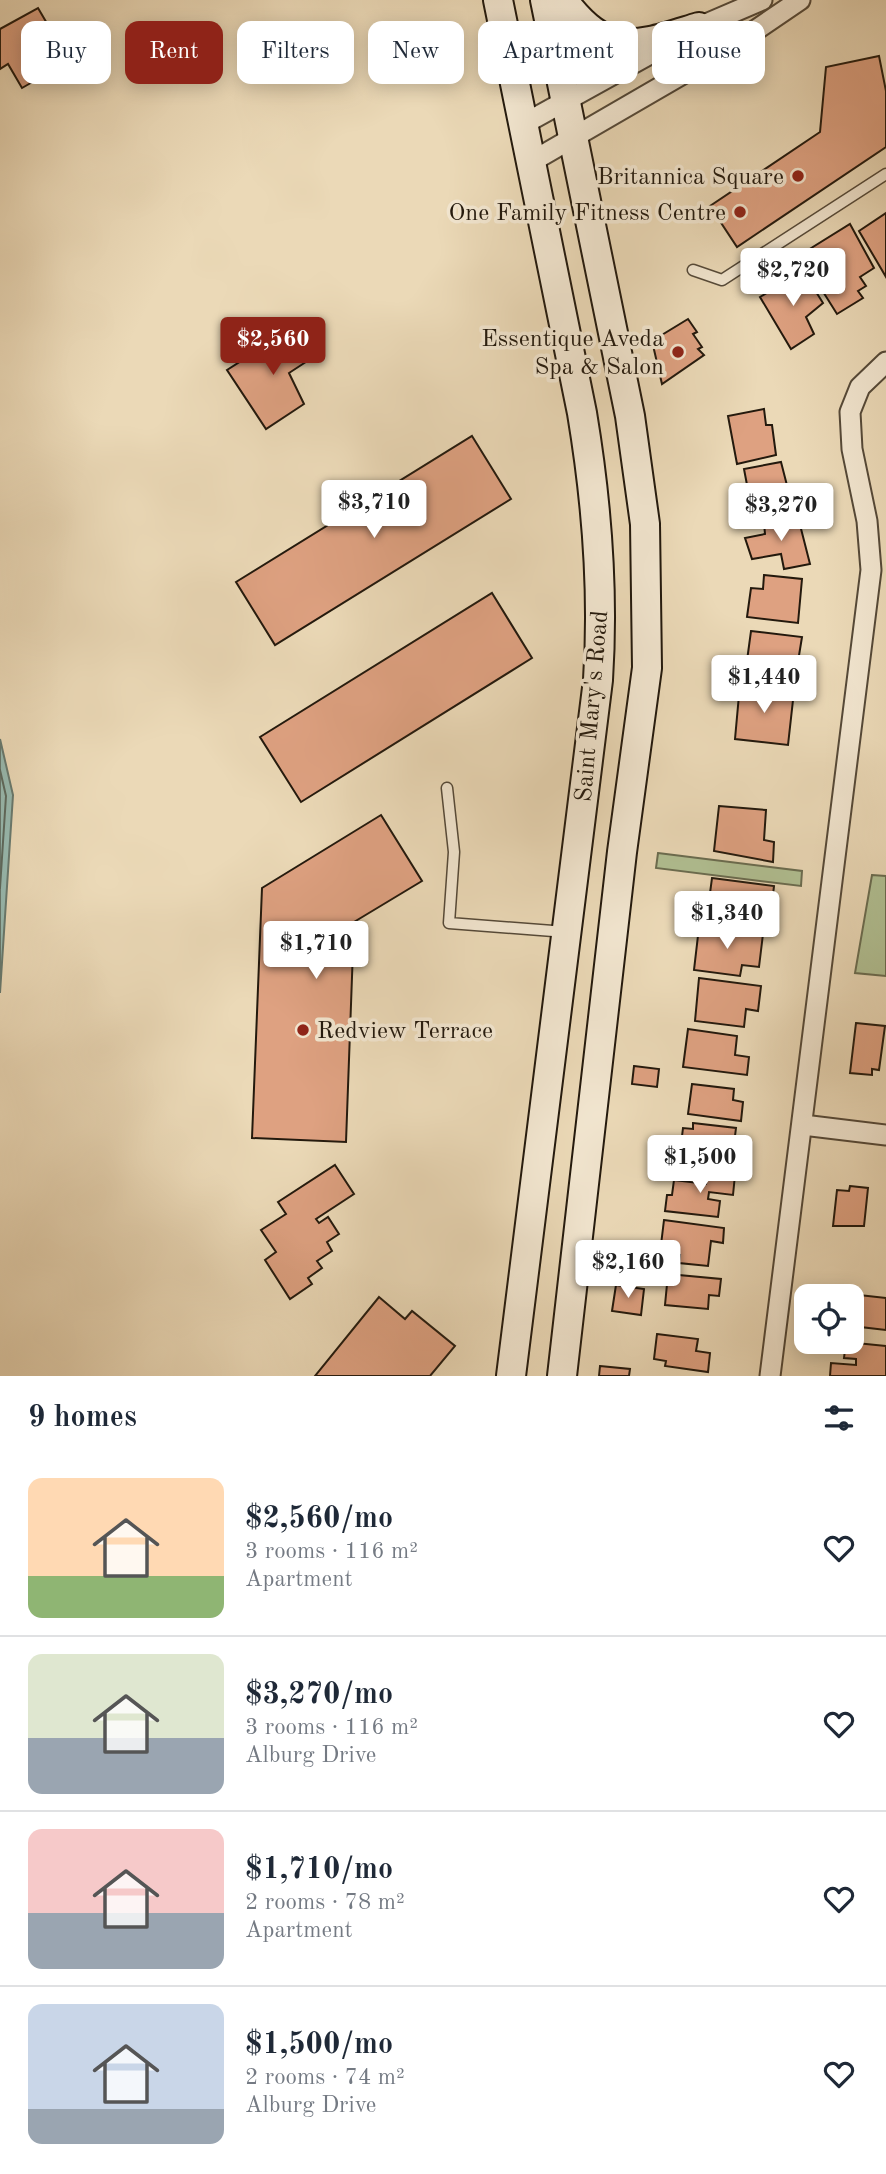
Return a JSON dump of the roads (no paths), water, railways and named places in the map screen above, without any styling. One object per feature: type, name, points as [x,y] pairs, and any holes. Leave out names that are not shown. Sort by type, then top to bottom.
[{"type":"main road","name":"Saint Mary's Road","points":[[498,0],[582,413],[597,509],[601,566],[598,680],[511,1376]]},
{"type":"main road","name":"Saint Mary's Road","points":[[545,0],[632,424],[648,566],[646,668],[562,1376]]},
{"type":"main road","points":[[563,0],[578,20],[600,36],[619,44],[652,41]]},
{"type":"main road","points":[[565,943],[610,959]]},
{"type":"street","points":[[713,21],[762,0]]},
{"type":"street","points":[[531,162],[738,42],[800,0]]},
{"type":"street","points":[[523,125],[652,52]]},
{"type":"street","points":[[770,1376],[871,570],[867,521],[852,449],[850,412],[860,387],[886,362]]},
{"type":"street","points":[[803,1125],[886,1135]]},
{"type":"lane","points":[[693,270],[722,280],[886,174]]},
{"type":"lane","points":[[447,788],[454,852],[449,923],[565,943]]},
{"type":"water","points":[[0,739],[13,795],[0,993]]},
{"type":"place","name":"Britannica Square","points":[[798,176]]},
{"type":"place","name":"One Family Fitness Centre","points":[[740,212]]},
{"type":"place","name":"Essentique Aveda Spa & Salon","points":[[678,352]]},
{"type":"place","name":"Redview Terrace","points":[[303,1030]]}]
